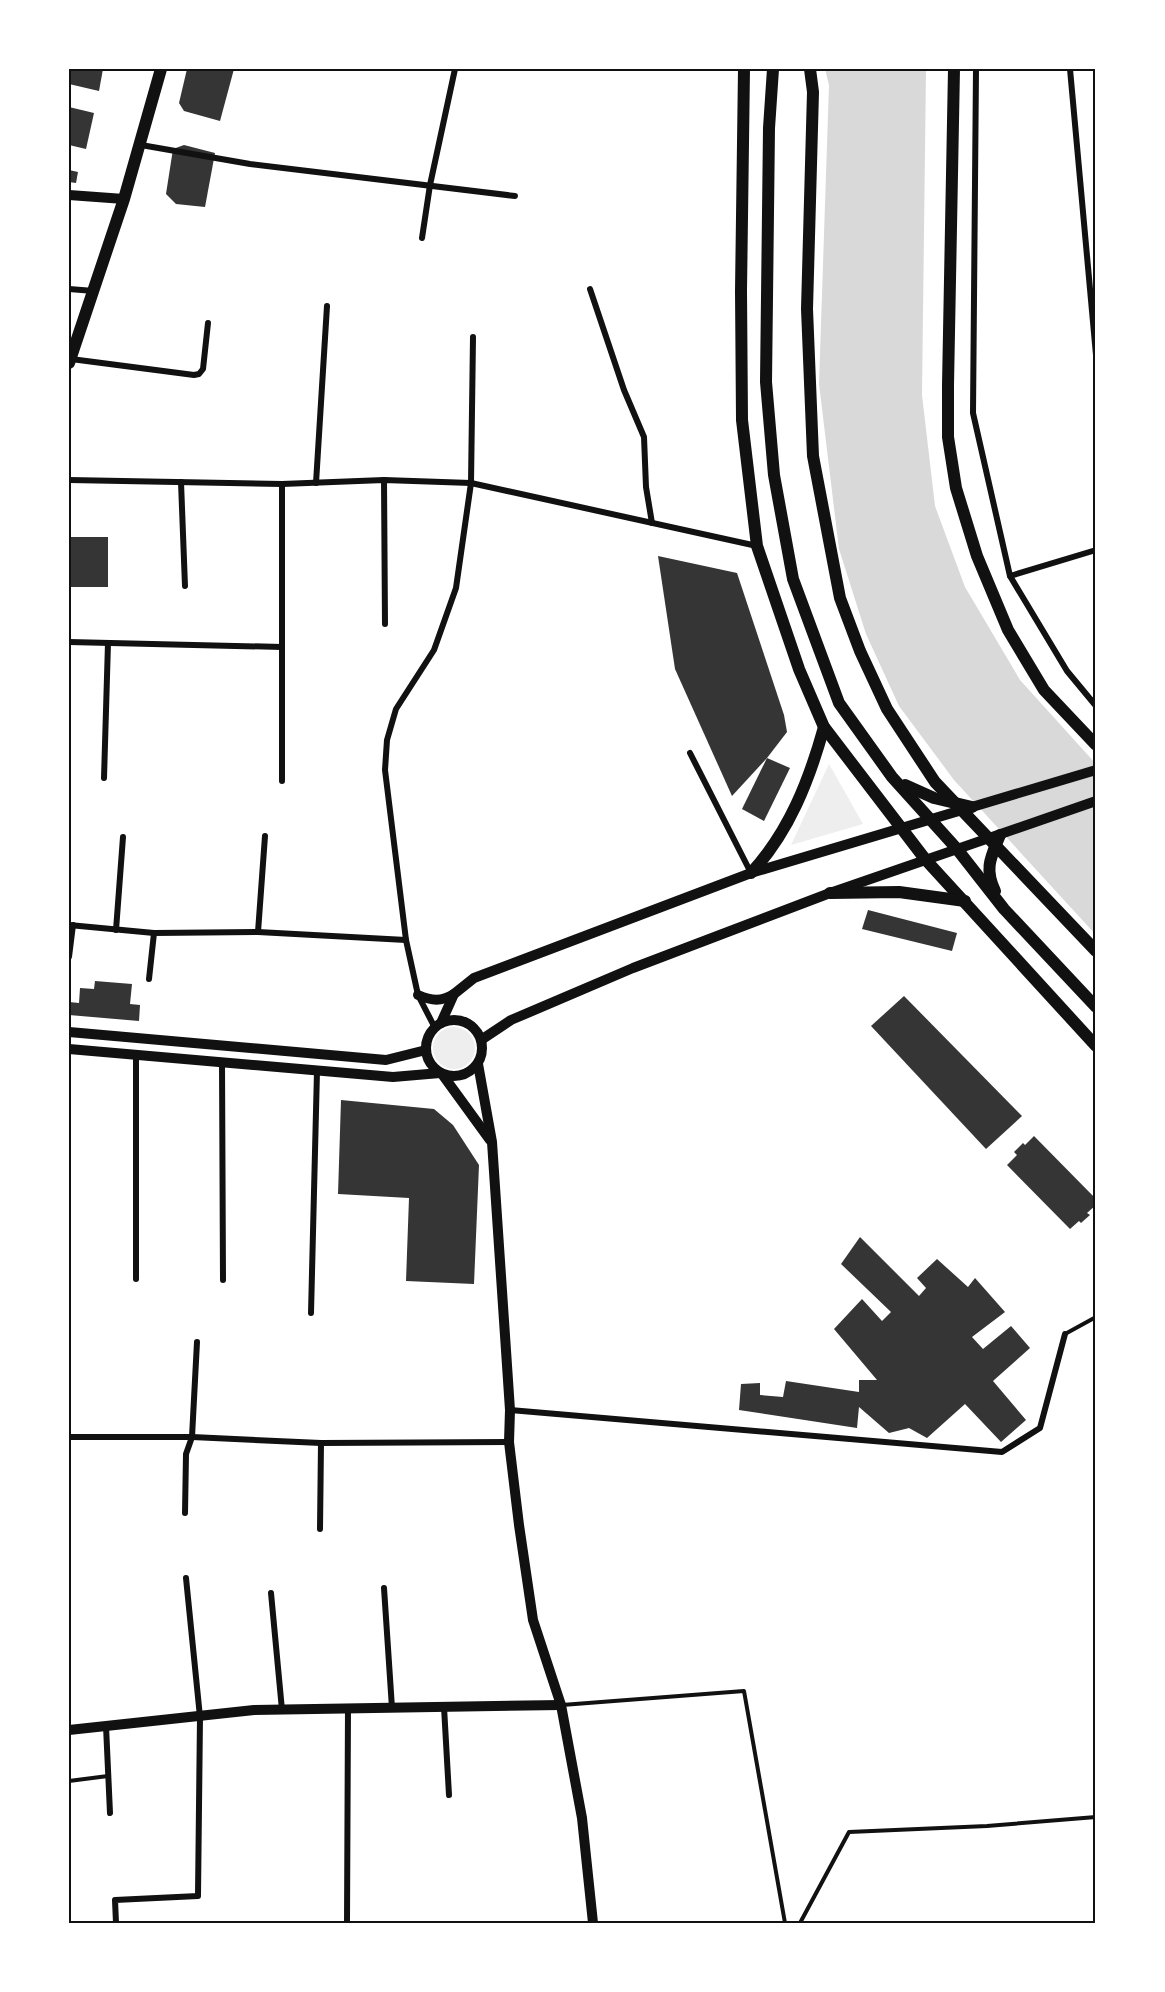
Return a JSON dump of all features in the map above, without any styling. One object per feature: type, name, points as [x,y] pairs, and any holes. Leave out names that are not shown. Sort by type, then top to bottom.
[{"type":"main road","points":[[70,361],[141,146],[161,69]]},
{"type":"main road","points":[[744,69],[742,420],[758,546],[800,669],[824,727],[900,829],[1096,1046]]},
{"type":"main road","points":[[773,69],[769,128],[766,382],[774,475],[793,579],[839,703],[892,777],[932,819],[1004,909],[1096,1008]]},
{"type":"main road","points":[[810,69],[813,92],[807,309],[813,456],[840,598],[860,651],[887,709],[935,782],[1096,951]]},
{"type":"main road","points":[[954,69],[948,437],[956,488],[977,556],[1008,630],[1044,690],[1096,745]]},
{"type":"main road","points":[[750,873],[767,856],[792,816],[812,768],[824,727]]},
{"type":"main road","points":[[892,777],[925,795],[972,807]]},
{"type":"main road","points":[[1000,835],[989,863],[990,879],[1004,909]]},
{"type":"main road","points":[[830,893],[899,892],[965,901]]},
{"type":"street","points":[[422,238],[430,185],[455,69]]},
{"type":"street","points":[[976,69],[973,413],[1010,576],[1067,671],[1096,706]]},
{"type":"street","points":[[1070,69],[1096,355]]},
{"type":"street","points":[[141,146],[250,164],[515,196]]},
{"type":"street","points":[[69,195],[124,199]]},
{"type":"street","points":[[69,289],[94,291]]},
{"type":"street","points":[[590,289],[624,390],[644,438],[646,487],[652,523]]},
{"type":"street","points":[[316,483],[327,306]]},
{"type":"street","points":[[70,361],[199,374],[203,369],[208,323]]},
{"type":"street","points":[[438,1026],[418,995],[406,940],[385,771],[387,740],[396,709],[434,650],[456,588],[471,483],[473,337]]},
{"type":"street","points":[[69,480],[282,484],[384,480],[471,483],[758,546]]},
{"type":"street","points":[[384,480],[385,624]]},
{"type":"street","points":[[181,482],[185,586]]},
{"type":"street","points":[[282,484],[282,781]]},
{"type":"street","points":[[1010,576],[1096,550]]},
{"type":"street","points":[[69,642],[282,647]]},
{"type":"street","points":[[104,778],[108,643]]},
{"type":"street","points":[[690,753],[750,873]]},
{"type":"street","points":[[418,995],[427,999],[440,1000],[454,994],[474,978],[750,873],[1096,770]]},
{"type":"street","points":[[481,1040],[511,1020],[633,968],[830,893],[1096,801]]},
{"type":"street","points":[[258,932],[265,836]]},
{"type":"street","points":[[116,930],[123,837]]},
{"type":"street","points":[[69,957],[71,925],[154,933],[258,932],[406,940]]},
{"type":"street","points":[[149,979],[154,933]]},
{"type":"street","points":[[454,994],[438,1026],[428,1038],[426,1050],[430,1063],[441,1073],[492,1143]]},
{"type":"street","points":[[69,1049],[393,1077],[441,1073],[448,1076],[462,1076],[478,1064],[481,1057],[481,1040],[474,1028],[462,1021],[448,1021],[438,1026]]},
{"type":"street","points":[[69,1032],[386,1060],[426,1050]]},
{"type":"street","points":[[136,1054],[136,1279]]},
{"type":"street","points":[[222,1062],[223,1280]]},
{"type":"street","points":[[478,1064],[492,1143],[510,1410],[509,1442],[519,1525],[533,1620],[561,1705],[582,1818],[593,1923]]},
{"type":"street","points":[[310,1313],[317,1071]]},
{"type":"street","points":[[510,1410],[1002,1452],[1040,1428],[1065,1334]]},
{"type":"street","points":[[185,1513],[186,1454],[192,1437],[197,1342]]},
{"type":"street","points":[[69,1437],[192,1437],[321,1443],[509,1442]]},
{"type":"street","points":[[320,1529],[321,1443]]},
{"type":"street","points":[[116,1923],[116,1900],[198,1896],[200,1717],[186,1578]]},
{"type":"street","points":[[384,1588],[392,1708]]},
{"type":"street","points":[[271,1593],[282,1710]]},
{"type":"street","points":[[69,1730],[254,1710],[561,1705]]},
{"type":"street","points":[[444,1707],[449,1796]]},
{"type":"street","points":[[347,1923],[348,1708]]},
{"type":"street","points":[[106,1726],[110,1813]]},
{"type":"lane","points":[[1065,1334],[1096,1317]]},
{"type":"lane","points":[[561,1705],[744,1691],[785,1923]]},
{"type":"lane","points":[[69,1781],[109,1776]]},
{"type":"lane","points":[[800,1923],[849,1832],[987,1826],[1096,1817]]},
{"type":"shaded area","points":[[825,69],[926,69],[922,395],[935,506],[965,587],[1020,680],[1096,764],[1096,935],[954,780],[899,706],[866,634],[839,549],[819,384],[829,85]]},
{"type":"shaded area","points":[[829,764],[863,824],[791,845]]},
{"type":"shaded area","points":[[454,1027],[469,1033],[475,1048],[469,1063],[454,1069],[439,1063],[433,1048],[439,1033]]},
{"type":"building","points":[[69,69],[103,69],[99,91],[69,84]]},
{"type":"building","points":[[187,69],[234,69],[220,121],[184,111],[179,103]]},
{"type":"building","points":[[69,107],[94,113],[86,149],[69,145]]},
{"type":"building","points":[[184,145],[215,153],[205,207],[176,204],[166,194],[173,149]]},
{"type":"building","points":[[69,170],[78,172],[76,183],[69,182]]},
{"type":"building","points":[[69,537],[108,537],[108,587],[69,587]]},
{"type":"building","points":[[658,556],[737,573],[784,715],[787,732],[732,796],[675,669]]},
{"type":"building","points":[[767,758],[790,768],[764,821],[742,809]]},
{"type":"building","points":[[868,910],[957,933],[952,951],[862,929]]},
{"type":"building","points":[[95,981],[132,984],[130,1004],[140,1005],[139,1021],[69,1015],[69,1002],[79,1003],[80,988],[94,989]]},
{"type":"building","points":[[904,996],[1022,1116],[986,1149],[871,1026]]},
{"type":"building","points":[[341,1100],[434,1109],[453,1125],[479,1165],[474,1284],[406,1281],[409,1198],[338,1194]]},
{"type":"building","points":[[1034,1136],[1096,1199],[1096,1205],[1087,1213],[1090,1215],[1070,1229],[1007,1165],[1017,1155],[1014,1152]]},
{"type":"building","points":[[860,1237],[919,1296],[926,1288],[917,1278],[937,1259],[968,1287],[975,1278],[1005,1312],[972,1337],[983,1349],[1011,1326],[1030,1348],[993,1381],[1026,1420],[1001,1442],[965,1404],[927,1438],[909,1428],[889,1433],[859,1407],[857,1428],[739,1410],[741,1384],[760,1383],[760,1395],[783,1397],[786,1381],[859,1392],[859,1380],[877,1380],[834,1329],[862,1299],[882,1321],[891,1312],[841,1264]]}]
